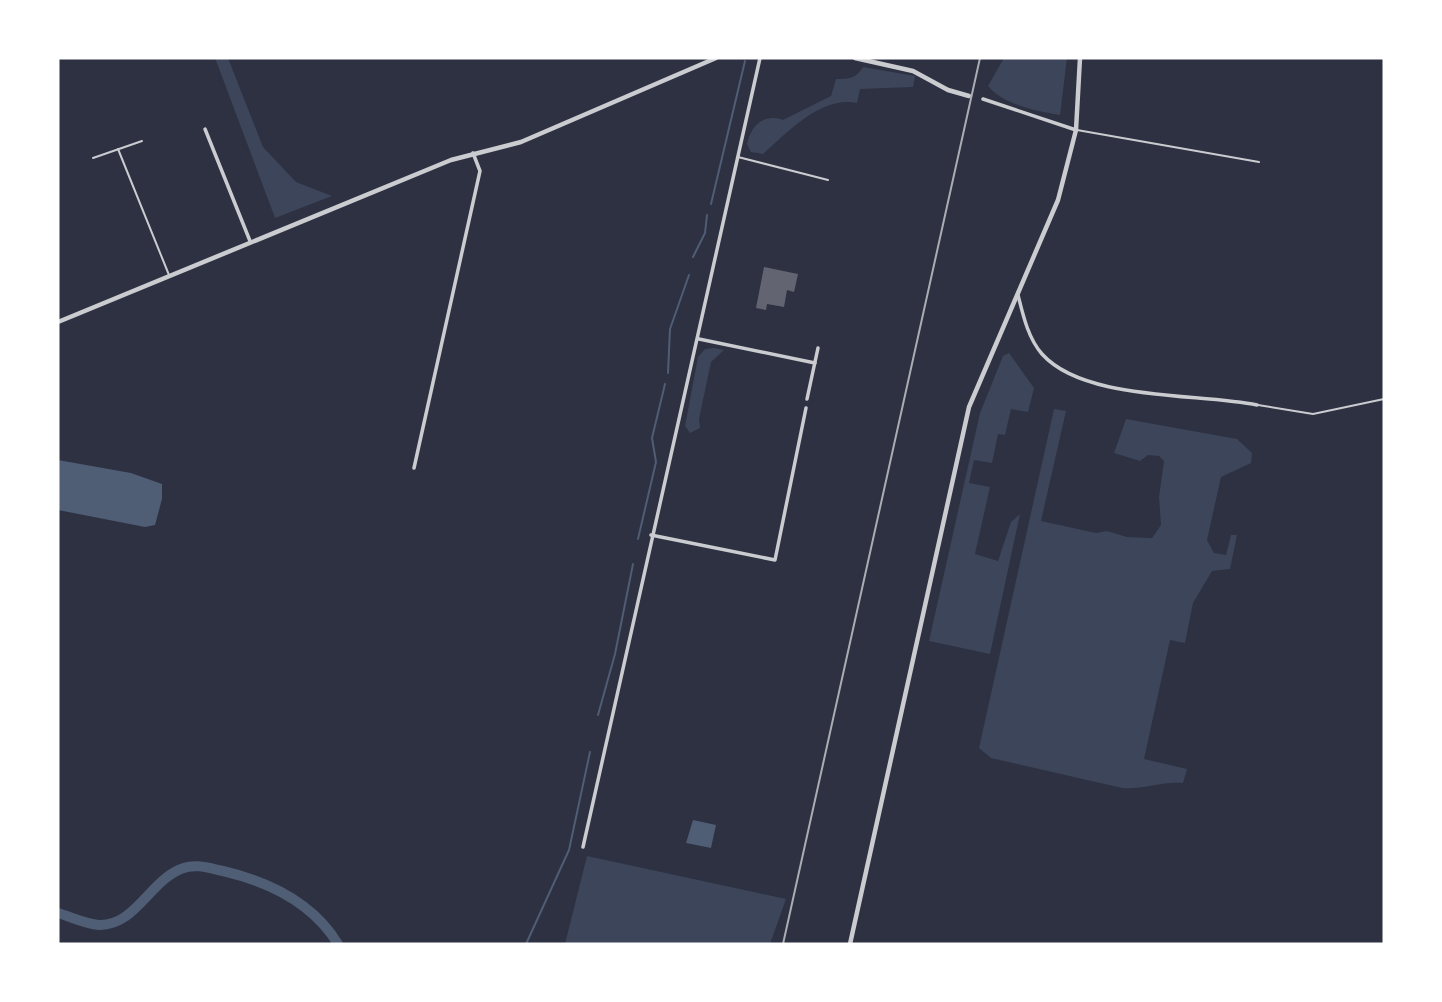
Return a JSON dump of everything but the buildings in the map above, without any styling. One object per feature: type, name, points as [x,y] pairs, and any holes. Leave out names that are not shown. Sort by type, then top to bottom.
[{"type":"street","points":[[58,322],[250,241],[473,153],[521,142],[716,58]]},
{"type":"street","points":[[583,847],[760,58]]},
{"type":"street","points":[[855,58],[913,71],[948,90],[969,96]]},
{"type":"street","points":[[850,944],[969,407],[1058,200],[1076,130],[1080,58]]},
{"type":"street","points":[[983,99],[1076,130]]},
{"type":"street","points":[[205,129],[250,241]]},
{"type":"street","points":[[414,468],[480,171],[473,153]]},
{"type":"street","points":[[1018,295],[1034,342],[1049,361],[1072,376],[1167,395],[1257,405]]},
{"type":"street","points":[[699,339],[815,363]]},
{"type":"street","points":[[807,400],[818,348]]},
{"type":"street","points":[[651,535],[775,560],[806,408]]},
{"type":"lane","points":[[1076,130],[1259,162]]},
{"type":"lane","points":[[93,158],[142,141]]},
{"type":"lane","points":[[118,149],[169,276]]},
{"type":"lane","points":[[737,156],[828,180]]},
{"type":"lane","points":[[1257,405],[1313,414],[1384,399]]},
{"type":"shaded area","points":[[215,58],[228,58],[263,147],[296,182],[332,196],[275,218]]},
{"type":"shaded area","points":[[1004,58],[1067,58],[1060,115],[1011,102],[988,86]]},
{"type":"shaded area","points":[[863,67],[915,76],[913,87],[860,89],[857,103],[844,102],[818,110],[794,126],[763,154],[751,152],[747,144],[759,122],[770,118],[783,120],[831,96],[836,79],[851,78]]},
{"type":"shaded area","points":[[705,349],[724,350],[711,362],[699,419],[700,428],[690,433],[685,426],[698,357]]},
{"type":"shaded area","points":[[1009,353],[1034,388],[1028,412],[1011,409],[1005,435],[998,434],[992,463],[974,460],[969,483],[990,487],[975,554],[998,561],[1011,522],[1020,514],[990,654],[929,641],[980,413],[1003,356]]},
{"type":"shaded area","points":[[1054,409],[1066,411],[1041,521],[1096,533],[1107,531],[1127,537],[1152,538],[1161,525],[1159,497],[1164,461],[1159,456],[1148,455],[1140,461],[1114,453],[1126,419],[1237,439],[1252,453],[1251,463],[1221,477],[1207,540],[1214,553],[1226,555],[1231,535],[1237,535],[1230,569],[1212,571],[1193,603],[1185,643],[1170,640],[1144,759],[1187,769],[1183,783],[1122,788],[991,758],[979,748]]},
{"type":"shaded area","points":[[58,460],[131,473],[162,484],[162,499],[155,525],[145,527],[58,510]]},
{"type":"shaded area","points":[[693,820],[716,825],[711,848],[686,843]]},
{"type":"shaded area","points":[[587,856],[786,899],[770,944],[565,944]]},
{"type":"waterway","points":[[711,204],[745,61]]},
{"type":"waterway","points":[[693,257],[705,233],[707,215]]},
{"type":"waterway","points":[[668,373],[670,329],[689,275]]},
{"type":"waterway","points":[[638,539],[656,462],[652,438],[665,384]]},
{"type":"waterway","points":[[598,715],[615,654],[633,564]]},
{"type":"waterway","points":[[526,944],[569,850],[590,752]]},
{"type":"waterway","points":[[58,913],[99,925],[112,923],[133,911],[170,875],[186,867],[202,867],[257,881],[289,896],[316,917],[338,944]]},
{"type":"railway","points":[[783,944],[980,58]]}]
